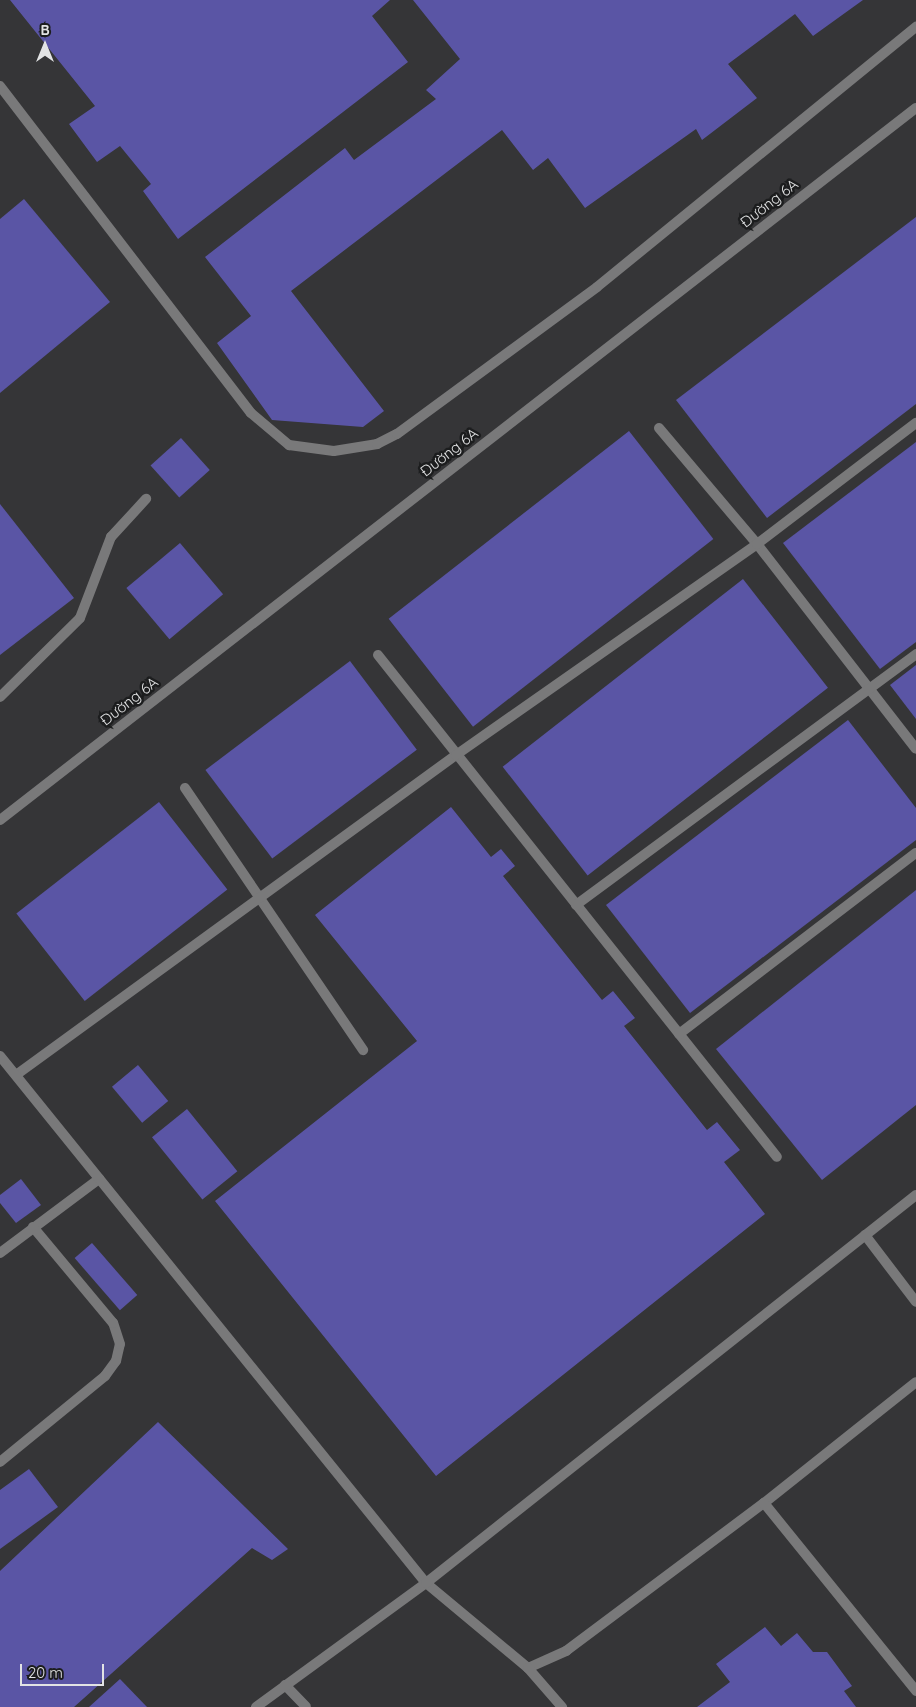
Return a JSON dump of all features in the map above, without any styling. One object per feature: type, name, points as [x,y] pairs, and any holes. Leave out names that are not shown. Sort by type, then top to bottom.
[{"type":"street","points":[[0,86],[251,413],[289,445],[334,451],[377,444],[397,434],[597,287],[916,27]]},
{"type":"street","name":"Đường 6A","points":[[0,820],[916,108]]},
{"type":"street","points":[[16,1075],[258,901],[456,755],[757,544],[916,423]]},
{"type":"street","points":[[659,428],[757,544],[916,749]]},
{"type":"street","points":[[0,697],[80,618],[112,537],[146,499]]},
{"type":"street","points":[[576,905],[916,654]]},
{"type":"street","points":[[378,655],[777,1157]]},
{"type":"street","points":[[185,788],[258,901],[363,1050]]},
{"type":"street","points":[[679,1034],[916,853]]},
{"type":"street","points":[[0,1056],[426,1583],[528,1668],[562,1707]]},
{"type":"street","points":[[0,1254],[33,1227],[99,1179]]},
{"type":"street","points":[[256,1707],[426,1583],[916,1195]]},
{"type":"street","points":[[0,1462],[105,1376],[116,1361],[120,1344],[113,1322],[33,1227]]},
{"type":"street","points":[[865,1235],[916,1302]]},
{"type":"street","points":[[528,1668],[566,1651],[764,1503],[916,1382]]},
{"type":"street","points":[[764,1503],[916,1691]]},
{"type":"street","points":[[285,1685],[306,1707]]},
{"type":"building","points":[[10,0],[390,0],[372,16],[408,62],[178,239],[143,191],[151,184],[120,146],[97,162],[69,124],[95,106]]},
{"type":"building","points":[[413,0],[863,0],[813,36],[795,14],[728,64],[757,98],[702,140],[696,129],[585,208],[548,158],[533,170],[502,130],[291,291],[384,411],[363,427],[272,420],[217,343],[251,316],[205,257],[345,148],[354,160],[436,99],[426,90],[460,59]]},
{"type":"building","points":[[24,199],[110,302],[0,393],[0,219]]},
{"type":"building","points":[[916,217],[916,404],[767,518],[676,400]]},
{"type":"building","points":[[629,431],[713,539],[473,727],[389,619]]},
{"type":"building","points":[[181,438],[210,470],[179,497],[151,465]]},
{"type":"building","points":[[916,442],[916,642],[880,669],[783,543]]},
{"type":"building","points":[[0,504],[74,598],[0,655]]},
{"type":"building","points":[[180,543],[223,594],[169,639],[126,588]]},
{"type":"building","points":[[743,579],[828,688],[588,876],[503,767]]},
{"type":"building","points":[[350,661],[417,750],[272,859],[205,770]]},
{"type":"building","points":[[916,665],[916,719],[890,685]]},
{"type":"building","points":[[848,720],[916,808],[916,840],[690,1013],[606,905]]},
{"type":"building","points":[[159,802],[227,889],[85,1001],[16,913]]},
{"type":"building","points":[[451,807],[491,857],[501,849],[515,866],[503,876],[602,1000],[613,991],[635,1018],[624,1026],[707,1130],[717,1122],[740,1150],[724,1162],[765,1214],[436,1476],[215,1201],[417,1041],[315,915]]},
{"type":"building","points":[[916,890],[916,1105],[822,1180],[716,1049]]},
{"type":"building","points":[[138,1065],[168,1101],[142,1123],[112,1087]]},
{"type":"building","points":[[187,1109],[237,1171],[202,1199],[152,1137]]},
{"type":"building","points":[[21,1179],[41,1205],[16,1223],[0,1203],[0,1195]]},
{"type":"building","points":[[92,1243],[137,1295],[120,1310],[75,1258]]},
{"type":"building","points":[[158,1422],[288,1549],[272,1560],[252,1548],[74,1707],[0,1707],[0,1571]]},
{"type":"building","points":[[29,1469],[58,1507],[0,1549],[0,1490]]},
{"type":"building","points":[[765,1627],[781,1646],[797,1633],[813,1652],[827,1652],[852,1686],[844,1691],[856,1707],[697,1707],[730,1682],[716,1664]]},
{"type":"building","points":[[120,1679],[147,1707],[89,1707]]}]
